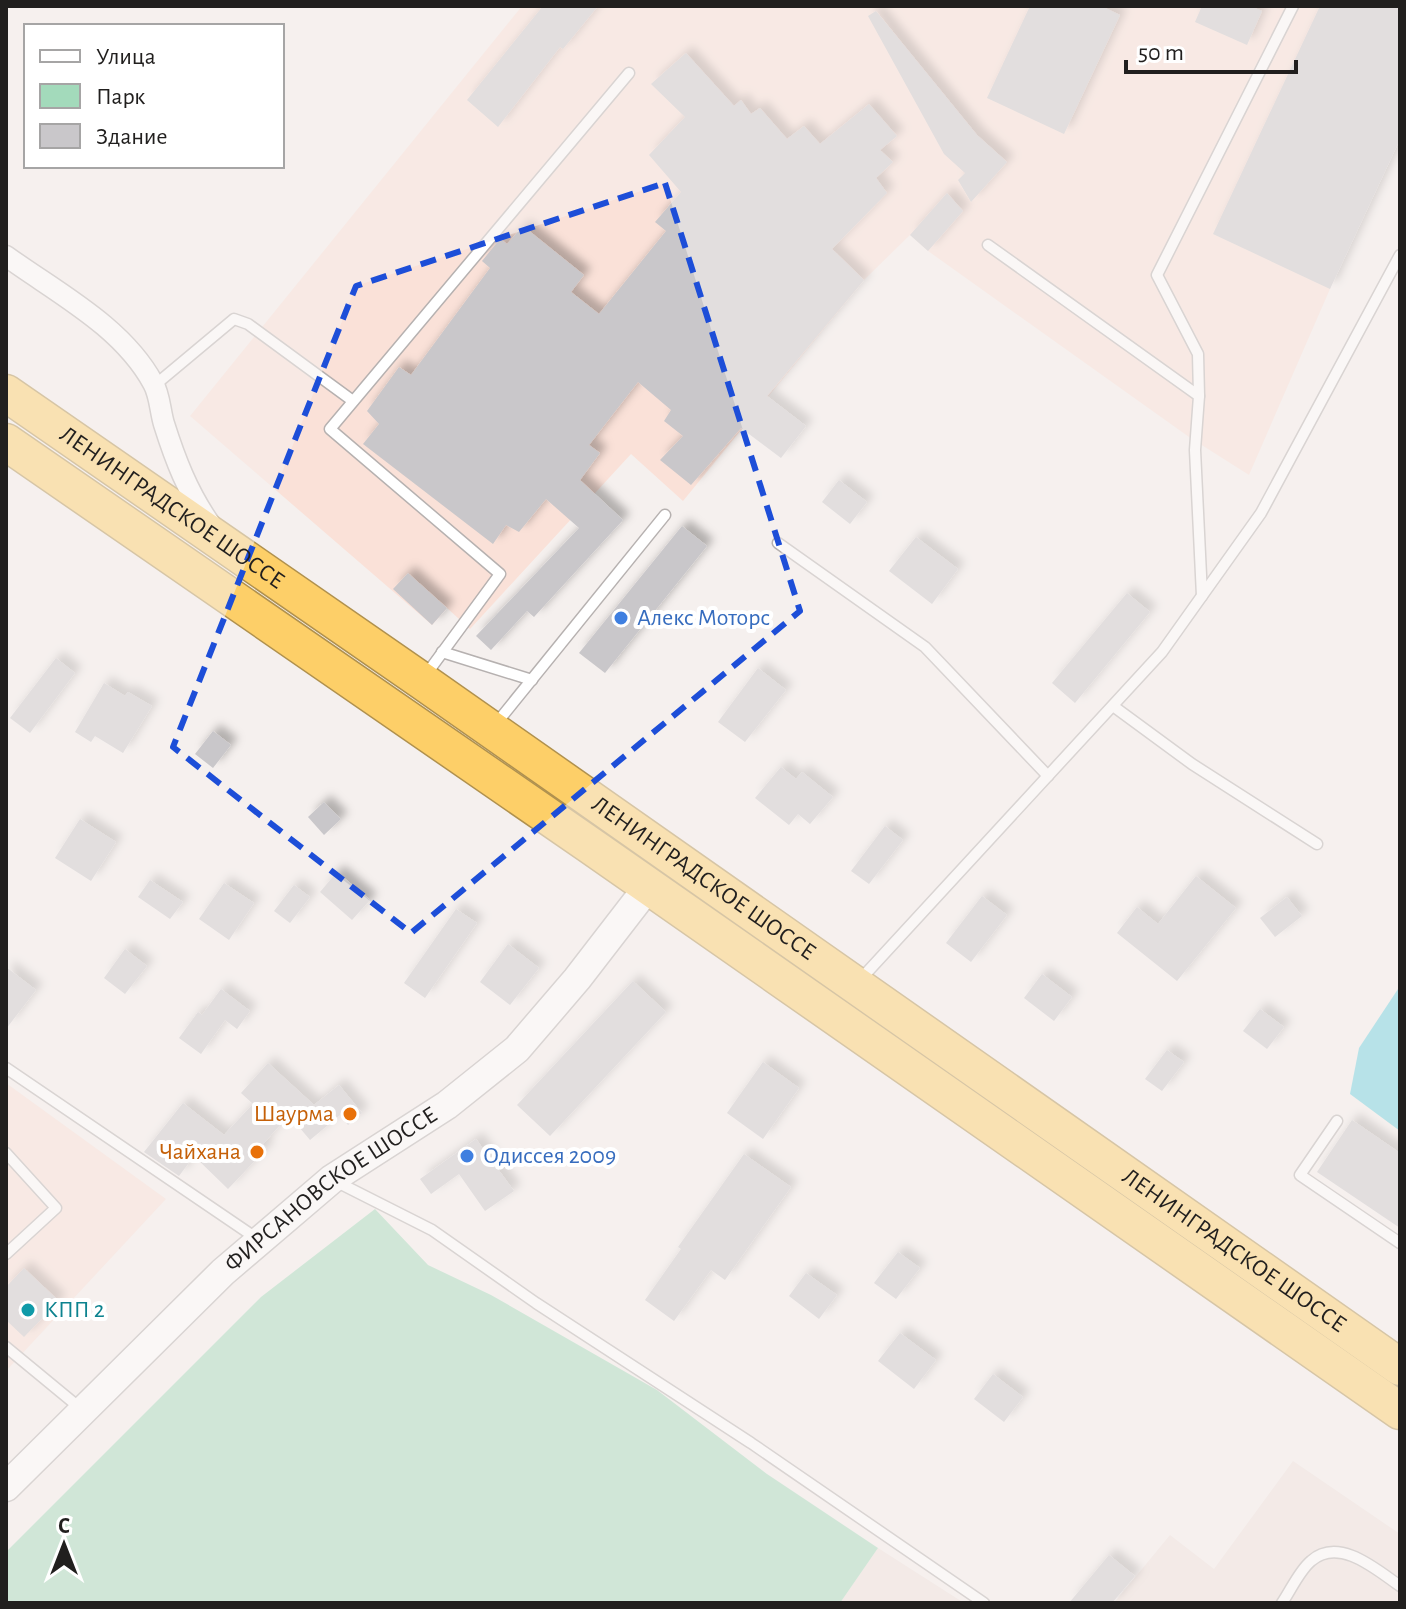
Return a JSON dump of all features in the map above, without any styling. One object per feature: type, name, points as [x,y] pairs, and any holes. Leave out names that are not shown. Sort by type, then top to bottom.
[{"type":"highway","name":"ЛЕНИНГРАДСКОЕ ШОССЕ","points":[[6,393],[227,546],[432,666],[492,730],[1400,1367]]},
{"type":"highway","name":"ЛЕНИНГРАДСКОЕ ШОССЕ","points":[[6,442],[1400,1411]]},
{"type":"main road","name":"ФИРСАНОВСКОЕ ШОССЕ","points":[[6,1487],[223,1272],[259,1241],[332,1179],[447,1105],[517,1049],[577,979],[648,887]]},
{"type":"street","points":[[6,256],[113,332],[138,360],[155,385],[178,465],[207,521],[227,546]]},
{"type":"lane","points":[[1202,596],[1195,450],[1198,354],[1157,275],[1293,6]]},
{"type":"lane","points":[[532,680],[432,666],[500,574],[330,429],[629,73]]},
{"type":"lane","points":[[988,245],[1199,396]]},
{"type":"lane","points":[[855,985],[1162,652],[1261,513],[1400,255]]},
{"type":"lane","points":[[155,385],[234,319],[248,324],[353,401]]},
{"type":"lane","points":[[492,730],[665,515]]},
{"type":"lane","points":[[778,543],[925,647],[1048,776]]},
{"type":"lane","points":[[1113,706],[1192,764],[1317,844]]},
{"type":"lane","points":[[6,1068],[259,1241]]},
{"type":"lane","points":[[1337,1121],[1300,1175],[1400,1243]]},
{"type":"lane","points":[[6,1153],[56,1208],[6,1254]]},
{"type":"lane","points":[[332,1179],[432,1230],[984,1603]]},
{"type":"lane","points":[[6,1347],[82,1410]]},
{"type":"lane","points":[[1282,1603],[1311,1560],[1337,1551],[1362,1559],[1400,1586]]},
{"type":"highlighted area","points":[[665,183],[800,611],[411,933],[173,747],[356,286]]},
{"type":"shaded area","points":[[522,6],[1400,6],[1330,289],[1249,475],[1189,437],[928,251],[910,235],[864,280],[683,501],[631,454],[470,629],[447,608],[432,625],[190,416]]},
{"type":"shaded area","points":[[6,1083],[166,1199],[6,1371]]},
{"type":"shaded area","points":[[1293,1461],[1400,1534],[1400,1603],[1114,1603],[1170,1535],[1214,1569]]},
{"type":"shaded area","points":[[878,1548],[964,1603],[840,1603]]},
{"type":"green space","points":[[375,1209],[428,1265],[491,1295],[657,1390],[767,1474],[878,1548],[840,1603],[6,1603],[6,1552],[261,1297]]},
{"type":"water","points":[[1400,986],[1400,1131],[1350,1094],[1359,1048]]},
{"type":"building","points":[[543,6],[598,6],[563,49],[560,47],[498,127],[467,100]]},
{"type":"building","points":[[1030,6],[1101,6],[1120,15],[1064,134],[987,98]]},
{"type":"building","points":[[1202,6],[1250,6],[1262,11],[1247,45],[1195,22]]},
{"type":"building","points":[[1320,6],[1400,6],[1400,139],[1330,289],[1213,234]]},
{"type":"building","points":[[876,11],[977,135],[1007,162],[971,202],[958,180],[965,173],[944,154],[868,16]]},
{"type":"building","points":[[686,53],[734,106],[741,100],[751,114],[760,108],[787,139],[804,126],[820,144],[869,104],[897,136],[880,150],[893,162],[876,178],[887,193],[832,249],[864,280],[767,396],[806,426],[781,458],[741,428],[691,485],[660,460],[683,436],[664,421],[671,410],[638,382],[589,445],[600,453],[580,480],[623,520],[534,617],[527,611],[491,650],[476,636],[579,528],[546,499],[519,532],[506,525],[493,544],[363,444],[379,424],[367,411],[399,367],[411,375],[490,268],[482,261],[500,239],[507,244],[523,226],[584,275],[571,292],[599,314],[666,231],[655,222],[681,192],[649,155],[685,117],[651,84]]},
{"type":"building","points":[[947,193],[963,211],[928,251],[910,235]]},
{"type":"building","points":[[839,480],[867,502],[850,524],[822,502]]},
{"type":"building","points":[[682,526],[707,546],[605,673],[579,653]]},
{"type":"building","points":[[916,537],[958,569],[932,604],[889,571]]},
{"type":"building","points":[[408,573],[447,608],[432,625],[393,589]]},
{"type":"building","points":[[1127,593],[1150,612],[1075,703],[1052,683]]},
{"type":"building","points":[[56,658],[75,673],[30,733],[10,718]]},
{"type":"building","points":[[758,668],[786,690],[745,742],[718,722]]},
{"type":"building","points":[[104,683],[125,696],[128,692],[152,706],[123,753],[95,736],[91,742],[75,732]]},
{"type":"building","points":[[213,731],[231,745],[213,768],[195,754]]},
{"type":"building","points":[[781,767],[796,779],[802,772],[833,797],[810,824],[798,814],[789,825],[755,798]]},
{"type":"building","points":[[324,802],[341,819],[324,835],[308,817]]},
{"type":"building","points":[[80,819],[116,842],[91,881],[55,858]]},
{"type":"building","points":[[885,826],[903,840],[869,884],[851,871]]},
{"type":"building","points":[[337,872],[370,900],[352,920],[320,892]]},
{"type":"building","points":[[1196,876],[1236,908],[1177,981],[1117,933],[1137,907],[1158,924]]},
{"type":"building","points":[[150,880],[183,902],[170,919],[138,897]]},
{"type":"building","points":[[224,883],[254,903],[229,940],[199,919]]},
{"type":"building","points":[[294,885],[310,897],[290,923],[274,911]]},
{"type":"building","points":[[982,896],[1007,915],[971,962],[946,943]]},
{"type":"building","points":[[1287,897],[1302,916],[1275,937],[1260,918]]},
{"type":"building","points":[[456,909],[477,923],[425,998],[404,983]]},
{"type":"building","points":[[508,944],[539,968],[510,1005],[480,982]]},
{"type":"building","points":[[125,949],[147,966],[125,994],[104,978]]},
{"type":"building","points":[[6,967],[36,990],[6,1029]]},
{"type":"building","points":[[1042,974],[1072,997],[1054,1021],[1024,998]]},
{"type":"building","points":[[633,981],[666,1012],[550,1136],[517,1105]]},
{"type":"building","points":[[221,989],[250,1011],[237,1029],[225,1020],[201,1054],[179,1038],[198,1012],[202,1015]]},
{"type":"building","points":[[1260,1009],[1284,1027],[1267,1049],[1243,1031]]},
{"type":"building","points":[[1167,1050],[1184,1062],[1162,1091],[1145,1079]]},
{"type":"building","points":[[763,1062],[799,1088],[763,1139],[727,1113]]},
{"type":"building","points":[[268,1063],[314,1105],[339,1085],[362,1113],[348,1125],[340,1115],[310,1140],[289,1115],[263,1144],[267,1148],[228,1189],[194,1156],[179,1176],[144,1152],[183,1103],[224,1135],[253,1104],[241,1093]]},
{"type":"building","points":[[1352,1120],[1400,1153],[1400,1228],[1317,1172]]},
{"type":"building","points":[[476,1139],[514,1191],[485,1211],[459,1174],[431,1194],[420,1179]]},
{"type":"building","points":[[744,1154],[791,1187],[725,1280],[711,1270],[674,1321],[645,1300],[681,1249],[678,1247]]},
{"type":"building","points":[[898,1252],[920,1268],[896,1299],[874,1283]]},
{"type":"building","name":"КПП 2","points":[[24,1268],[59,1301],[24,1337],[6,1320],[6,1287]]},
{"type":"building","points":[[806,1273],[837,1295],[819,1319],[789,1296]]},
{"type":"building","points":[[900,1333],[936,1360],[914,1389],[878,1361]]},
{"type":"building","points":[[993,1374],[1023,1397],[1004,1422],[974,1399]]},
{"type":"building","points":[[1109,1555],[1135,1576],[1112,1603],[1069,1603]]},
{"type":"place","name":"Алекс Моторс","points":[[621,618]]},
{"type":"place","name":"Шаурма","points":[[350,1114]]},
{"type":"place","name":"Чайхана","points":[[257,1152]]},
{"type":"place","name":"Одиссея 2009","points":[[467,1156]]},
{"type":"place","name":"КПП 2","points":[[28,1310]]}]
